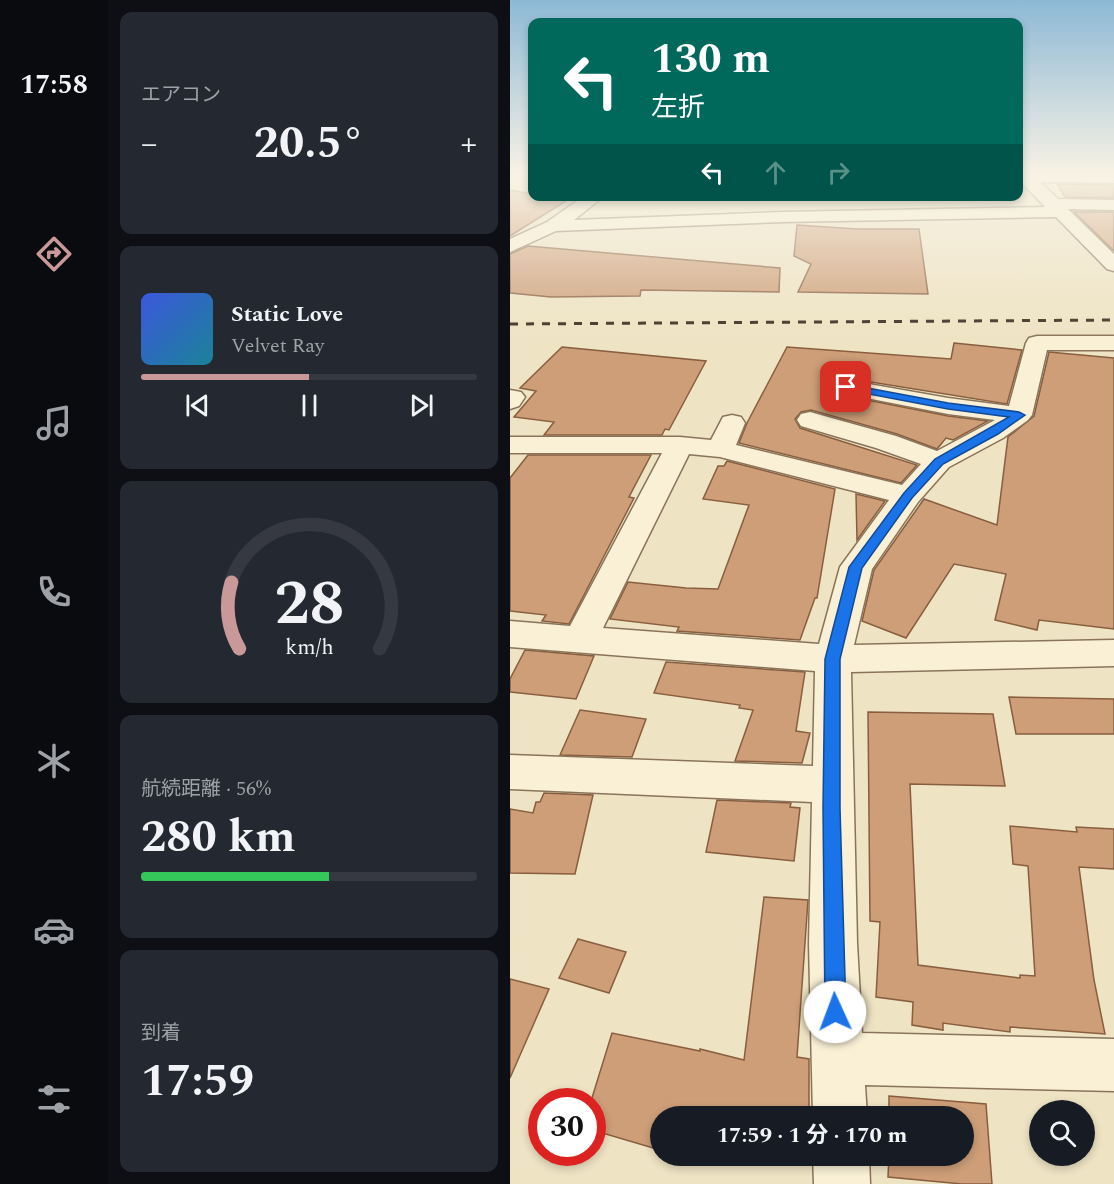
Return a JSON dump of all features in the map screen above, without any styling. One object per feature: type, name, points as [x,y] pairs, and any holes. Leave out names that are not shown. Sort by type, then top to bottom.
[{"type":"street","points":[[510,246],[544,230]]},
{"type":"street","points":[[1079,230],[1114,265]]},
{"type":"street","points":[[839,1106],[833,943],[831,785],[833,659],[856,567],[908,496],[939,461],[994,432],[1019,415],[1037,343],[1114,343]]},
{"type":"street","points":[[846,387],[948,406],[1019,415]]},
{"type":"street","points":[[810,420],[886,442],[939,461]]},
{"type":"street","points":[[720,449],[732,423]]},
{"type":"street","points":[[510,444],[680,445],[720,449],[908,496]]},
{"type":"street","points":[[580,639],[680,445]]},
{"type":"street","points":[[510,634],[833,659],[1114,653]]},
{"type":"street","points":[[510,772],[831,785]]},
{"type":"street","points":[[837,1058],[1114,1065]]},
{"type":"street","points":[[841,1166],[842,1184]]},
{"type":"building","points":[[510,230],[519,230],[510,236]]},
{"type":"building","points":[[796,230],[919,230],[928,294],[798,292],[811,264],[794,256]]},
{"type":"building","points":[[1093,230],[1114,230],[1114,251]]},
{"type":"building","points":[[528,246],[780,268],[779,292],[641,290],[640,296],[551,297],[510,293],[510,254]]},
{"type":"building","points":[[954,343],[1022,350],[1007,404],[846,378],[837,380],[832,386],[837,394],[948,416],[988,421],[953,440],[946,438],[937,449],[897,434],[811,410],[801,412],[795,419],[800,428],[917,465],[901,483],[739,443],[787,347],[951,359]]},
{"type":"building","points":[[562,347],[706,361],[669,430],[665,429],[662,435],[544,435],[554,422],[514,417],[536,391],[520,388]]},
{"type":"building","points":[[1049,352],[1114,358],[1114,629],[1039,620],[1037,630],[995,620],[1006,574],[954,564],[906,638],[862,621],[874,570],[924,499],[997,525],[1008,437],[1034,416]]},
{"type":"building","points":[[528,455],[651,455],[629,497],[634,498],[569,624],[542,621],[546,615],[510,611],[510,478]]},
{"type":"building","points":[[727,461],[835,489],[817,598],[815,598],[800,640],[677,631],[679,627],[610,619],[628,582],[718,589],[749,505],[703,499],[718,466],[724,466]]},
{"type":"building","points":[[856,494],[885,501],[857,540]]},
{"type":"building","points":[[525,650],[594,656],[576,699],[510,692],[510,679]]},
{"type":"building","points":[[666,662],[805,672],[796,731],[810,733],[802,763],[735,761],[753,710],[739,708],[740,705],[654,693]]},
{"type":"building","points":[[1009,697],[1114,699],[1114,734],[1016,734]]},
{"type":"building","points":[[580,710],[646,719],[632,757],[560,755]]},
{"type":"building","points":[[868,712],[993,714],[1005,786],[910,784],[918,965],[1020,978],[1020,975],[1035,976],[1028,866],[1013,864],[1010,826],[1077,832],[1076,827],[1114,829],[1114,869],[1079,867],[1094,980],[1105,1034],[1010,1027],[1010,1032],[943,1023],[943,1030],[912,1025],[913,1002],[876,997],[880,922],[870,921]]},
{"type":"building","points":[[544,793],[593,795],[575,874],[510,873],[510,809],[533,813],[536,802],[540,802]]},
{"type":"building","points":[[717,800],[791,803],[790,807],[800,808],[794,861],[706,852]]},
{"type":"building","points":[[764,897],[808,900],[797,1057],[809,1059],[809,1106],[650,1106],[650,1147],[606,1134],[606,1088],[595,1088],[612,1033],[700,1051],[700,1049],[744,1060]]},
{"type":"building","points":[[578,939],[626,952],[609,993],[559,978]]},
{"type":"building","points":[[510,979],[549,989],[510,1078]]},
{"type":"building","points":[[889,1096],[986,1104],[992,1184],[962,1184],[888,1177],[888,1166],[974,1166],[974,1106],[889,1106]]},
{"type":"railway","points":[[510,324],[1114,320]]},
{"type":"route","points":[[835,1012],[831,808],[833,659],[856,567],[908,496],[939,461],[994,432],[1019,415],[948,406],[846,387]]}]
